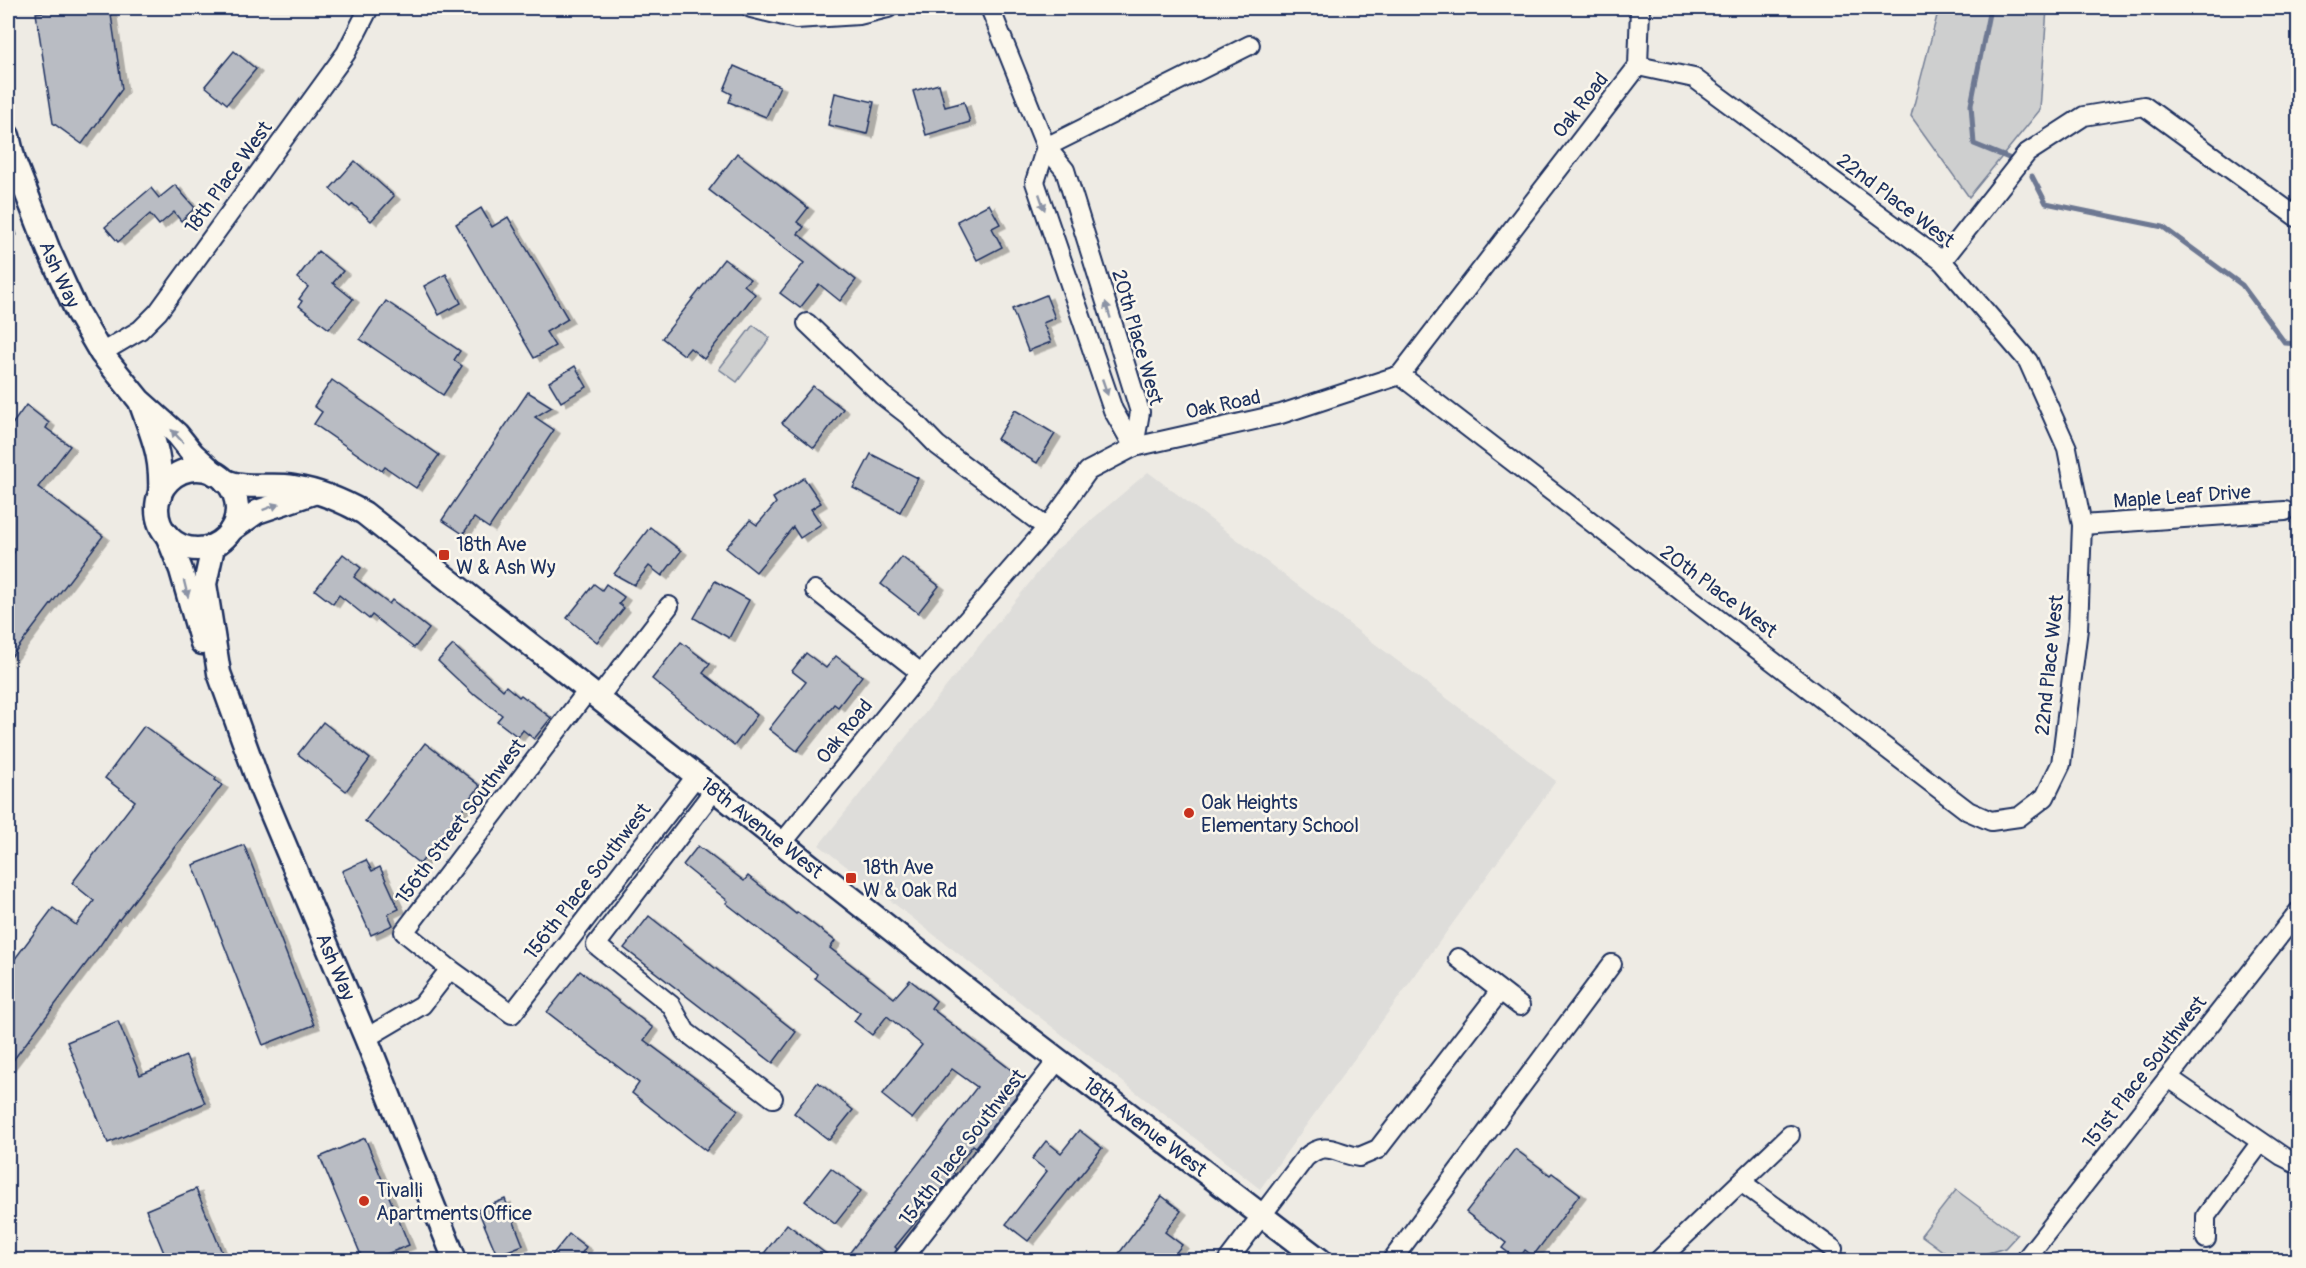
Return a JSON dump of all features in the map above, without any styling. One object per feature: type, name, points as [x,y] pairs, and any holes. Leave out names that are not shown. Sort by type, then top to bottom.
[{"type":"street","name":"18th Place West","points":[[101,353],[140,330],[158,312],[346,53],[369,8]]},
{"type":"street","points":[[751,8],[796,19],[859,15],[888,8]]},
{"type":"street","name":"20th Place West","points":[[990,8],[1046,147],[1065,170],[1140,412],[1134,447]]},
{"type":"street","points":[[1638,66],[1640,8]]},
{"type":"street","points":[[1134,447],[1113,410],[1035,182],[1046,147],[1250,45]]},
{"type":"street","name":"22nd Place West","points":[[1638,66],[1694,78],[1942,261],[2028,361],[2067,448],[2082,525],[2078,629],[2061,764],[2045,797],[2019,818]]},
{"type":"street","name":"Oak Road","points":[[783,842],[921,673],[1047,528],[1088,471],[1134,447],[1281,414],[1400,375],[1638,66]]},
{"type":"street","points":[[1942,261],[2027,153],[2084,116],[2144,106],[2298,218]]},
{"type":"street","name":"Ash Way","points":[[8,136],[14,161],[49,251],[77,312],[101,353],[139,400],[177,434],[193,454],[220,477]]},
{"type":"street","points":[[807,323],[882,395],[908,415],[937,445],[1047,528]]},
{"type":"street","name":"20th Place West","points":[[1400,375],[1968,811],[1991,821],[2019,818]]},
{"type":"street","name":"Ash Way","points":[[139,400],[159,458],[161,470],[159,498]]},
{"type":"street","points":[[193,469],[220,477],[232,492],[237,505],[237,518],[231,530],[222,542],[202,550],[189,549],[177,543],[166,534],[160,523],[159,498],[165,486],[183,471],[193,469]]},
{"type":"street","name":"18th Avenue West","points":[[220,477],[243,486],[294,487],[330,496],[364,513],[783,842],[1057,1061],[1320,1260]]},
{"type":"street","points":[[231,530],[257,512],[315,493]]},
{"type":"street","name":"Maple Leaf Drive","points":[[2082,525],[2285,511]]},
{"type":"street","name":"Ash Way","points":[[166,534],[182,570],[196,628],[206,656],[219,673]]},
{"type":"street","name":"Ash Way","points":[[213,547],[205,584],[219,673],[260,786],[366,1038],[455,1260]]},
{"type":"street","points":[[815,590],[921,673]]},
{"type":"street","points":[[594,693],[669,606]]},
{"type":"street","name":"156th Street Southwest","points":[[450,969],[404,932],[594,693]]},
{"type":"street","name":"156th Place Southwest","points":[[450,969],[512,1014],[697,775]]},
{"type":"street","points":[[715,789],[596,945],[671,1005],[686,1032],[773,1098]]},
{"type":"street","name":"151st Place Southwest","points":[[2025,1260],[2298,912]]},
{"type":"street","points":[[1458,958],[1520,1006]]},
{"type":"street","points":[[1392,1260],[1612,964]]},
{"type":"street","points":[[366,1038],[422,1005],[450,969]]},
{"type":"street","points":[[1228,1260],[1305,1158],[1314,1150],[1334,1149],[1359,1157],[1378,1149],[1500,991]]},
{"type":"street","name":"154th Place Southwest","points":[[902,1260],[1057,1061]]},
{"type":"street","points":[[2169,1078],[2261,1142],[2298,1164]]},
{"type":"street","points":[[1659,1260],[1790,1135]]},
{"type":"street","points":[[2206,1239],[2206,1216],[2261,1142]]},
{"type":"street","points":[[1741,1182],[1833,1249]]},
{"type":"shaded area","points":[[1939,8],[2047,8],[2040,110],[1969,197],[1911,116]]},
{"type":"shaded area","points":[[8,209],[17,235],[8,241]]},
{"type":"shaded area","points":[[753,325],[770,338],[737,382],[719,369]]},
{"type":"shaded area","name":"Oak Heights Elementary School","points":[[1148,472],[1556,781],[1260,1189],[819,845],[1056,550]]},
{"type":"shaded area","points":[[1956,1190],[2017,1235],[2005,1248],[1981,1255],[1976,1260],[1955,1260],[1921,1235]]},
{"type":"building","points":[[73,8],[110,8],[122,89],[82,144],[53,123],[36,13]]},
{"type":"building","points":[[234,51],[256,69],[227,104],[205,86]]},
{"type":"building","points":[[734,66],[780,86],[766,117],[729,102],[732,94],[724,90]]},
{"type":"building","points":[[939,84],[945,107],[964,102],[970,122],[926,135],[913,91]]},
{"type":"building","points":[[835,93],[874,102],[867,134],[828,125]]},
{"type":"building","points":[[737,153],[808,208],[797,222],[804,227],[798,234],[856,280],[840,301],[819,284],[800,308],[780,293],[804,263],[709,190]]},
{"type":"building","points":[[355,161],[394,196],[371,221],[353,204],[350,207],[330,189]]},
{"type":"building","points":[[175,185],[195,208],[181,221],[174,212],[159,225],[150,214],[118,242],[105,227],[151,188],[159,198]]},
{"type":"building","points":[[989,204],[1000,224],[992,228],[1002,247],[977,260],[957,221]]},
{"type":"building","points":[[481,208],[492,227],[508,217],[568,319],[546,332],[555,346],[534,358],[456,224]]},
{"type":"building","points":[[318,251],[343,271],[333,283],[353,299],[329,329],[299,306],[302,301],[299,299],[308,287],[297,278]]},
{"type":"building","points":[[724,259],[750,279],[744,285],[755,294],[704,359],[690,348],[684,355],[662,338]]},
{"type":"building","points":[[446,274],[461,303],[439,315],[424,286]]},
{"type":"building","points":[[1046,295],[1055,318],[1043,323],[1051,342],[1028,351],[1012,309]]},
{"type":"building","points":[[386,301],[460,351],[454,360],[462,366],[443,395],[360,339]]},
{"type":"building","points":[[575,366],[587,387],[561,402],[549,382]]},
{"type":"building","points":[[332,380],[439,455],[416,488],[385,467],[382,471],[314,424],[322,412],[314,406]]},
{"type":"building","points":[[813,386],[843,409],[814,448],[782,423]]},
{"type":"building","points":[[528,392],[552,407],[535,417],[554,430],[489,528],[474,518],[463,534],[442,520]]},
{"type":"building","points":[[26,405],[49,423],[46,428],[70,446],[38,487],[103,536],[8,661],[8,560],[14,552],[8,547],[8,430]]},
{"type":"building","points":[[1015,410],[1055,434],[1037,463],[997,439]]},
{"type":"building","points":[[871,454],[918,478],[900,512],[853,488]]},
{"type":"building","points":[[804,478],[821,503],[811,509],[821,524],[800,538],[793,527],[756,572],[726,548],[750,520],[757,525],[776,503],[773,498]]},
{"type":"building","points":[[650,527],[681,551],[662,576],[649,566],[634,585],[614,574]]},
{"type":"building","points":[[343,554],[361,568],[354,577],[389,604],[392,600],[429,629],[414,648],[372,615],[369,619],[339,595],[333,604],[315,590]]},
{"type":"building","points":[[902,557],[939,586],[918,613],[881,584]]},
{"type":"building","points":[[715,581],[749,600],[729,638],[694,618]]},
{"type":"building","points":[[594,584],[602,590],[606,584],[624,597],[619,604],[624,608],[597,642],[567,618]]},
{"type":"building","points":[[681,642],[710,664],[703,673],[757,715],[734,746],[652,679]]},
{"type":"building","points":[[453,645],[503,690],[506,686],[551,718],[534,739],[523,730],[518,737],[497,721],[502,715],[474,695],[438,661]]},
{"type":"building","points":[[806,653],[826,668],[836,656],[862,676],[838,707],[834,704],[797,751],[769,729],[806,682],[792,671]]},
{"type":"building","points":[[323,722],[370,759],[346,791],[298,754]]},
{"type":"building","points":[[144,726],[216,778],[215,780],[222,785],[118,919],[8,1067],[8,968],[53,908],[76,925],[94,901],[72,883],[135,801],[105,778]]},
{"type":"building","points":[[425,743],[480,786],[420,864],[365,821]]},
{"type":"building","points":[[244,845],[314,1025],[263,1045],[193,865]]},
{"type":"building","points":[[698,846],[744,881],[748,876],[835,941],[830,948],[894,998],[910,980],[936,1001],[931,1008],[1027,1082],[976,1147],[973,1145],[952,1172],[955,1174],[895,1247],[897,1249],[891,1260],[844,1260],[977,1087],[952,1069],[912,1119],[882,1095],[922,1045],[887,1016],[872,1035],[854,1021],[860,1013],[815,978],[817,974],[726,903],[728,901],[683,865]]},
{"type":"building","points":[[366,860],[372,871],[380,867],[399,909],[388,914],[393,925],[371,935],[342,871]]},
{"type":"building","points":[[649,916],[796,1032],[773,1063],[624,948]]},
{"type":"building","points":[[580,971],[653,1028],[644,1040],[738,1110],[706,1151],[632,1093],[639,1083],[547,1012]]},
{"type":"building","points":[[118,1021],[140,1075],[186,1056],[205,1103],[108,1143],[67,1042]]},
{"type":"building","points":[[818,1082],[853,1110],[829,1140],[794,1113]]},
{"type":"building","points":[[1079,1130],[1102,1148],[1028,1241],[1006,1224],[1047,1171],[1032,1159],[1046,1141],[1061,1153]]},
{"type":"building","name":"Tivalli Apartments Office","points":[[365,1138],[409,1245],[372,1260],[363,1260],[320,1157]]},
{"type":"building","points":[[1515,1149],[1580,1194],[1533,1256],[1525,1250],[1518,1260],[1502,1248],[1506,1243],[1466,1212]]},
{"type":"building","points":[[831,1168],[861,1191],[835,1224],[805,1201]]},
{"type":"building","points":[[196,1189],[225,1260],[167,1260],[146,1210]]},
{"type":"building","points":[[1162,1196],[1181,1211],[1165,1232],[1182,1245],[1170,1260],[1114,1260]]},
{"type":"building","points":[[505,1199],[523,1245],[497,1255],[478,1210]]},
{"type":"building","points":[[787,1224],[834,1260],[776,1260],[765,1252]]},
{"type":"building","points":[[569,1234],[586,1247],[577,1260],[548,1260]]},
{"type":"waterway","points":[[1990,8],[1971,105],[1974,144],[2011,159]]},
{"type":"waterway","points":[[2032,176],[2046,203],[2163,227],[2242,285],[2285,343],[2298,344]]},
{"type":"place","name":"18th Ave W & Ash Wy","points":[[444,555]]},
{"type":"place","name":"Oak Heights Elementary School","points":[[1189,813]]},
{"type":"place","name":"18th Ave W & Oak Rd","points":[[851,878]]},
{"type":"place","name":"Tivalli Apartments Office","points":[[364,1201]]}]
